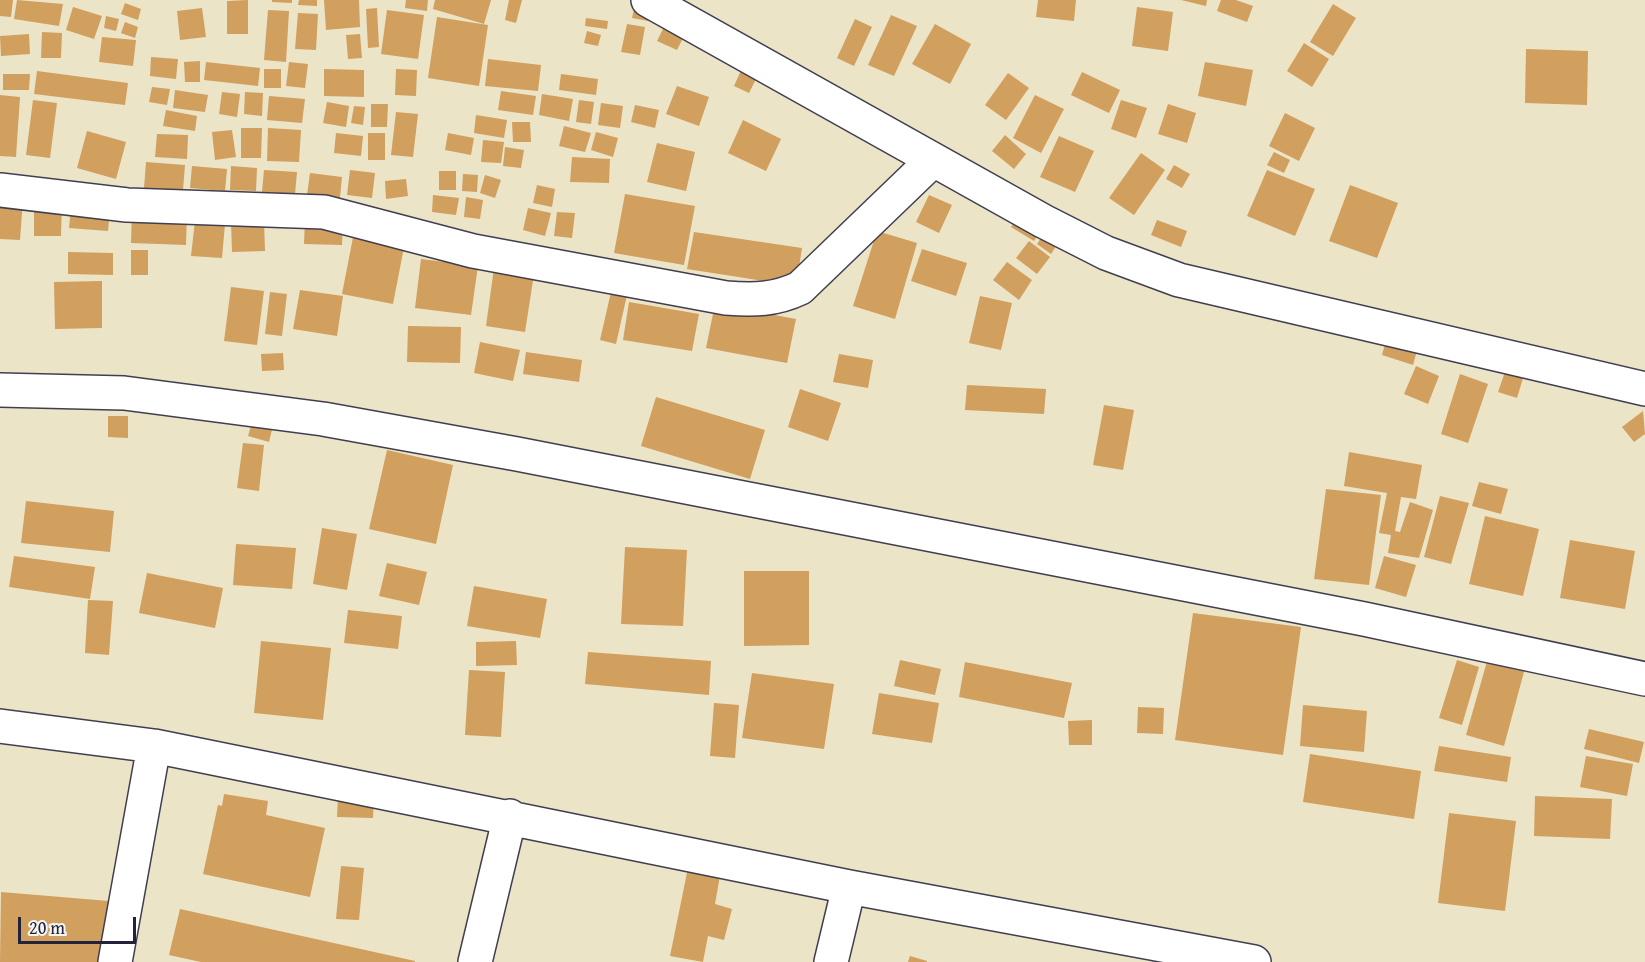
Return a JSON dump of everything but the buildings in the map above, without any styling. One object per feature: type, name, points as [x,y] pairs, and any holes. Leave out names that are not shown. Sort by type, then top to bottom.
[{"type":"street","points":[[648,0],[1106,254],[1179,280],[1645,389]]},
{"type":"street","points":[[0,190],[127,205],[324,212],[473,251],[726,298],[759,301],[783,296],[800,288],[933,160]]},
{"type":"street","points":[[0,390],[124,393],[335,421],[517,454],[1352,617],[1645,679]]},
{"type":"street","points":[[0,726],[154,746],[510,816],[849,887],[1254,962]]},
{"type":"street","points":[[115,962],[154,746]]},
{"type":"street","points":[[475,962],[510,816]]},
{"type":"street","points":[[831,962],[849,887]]}]
